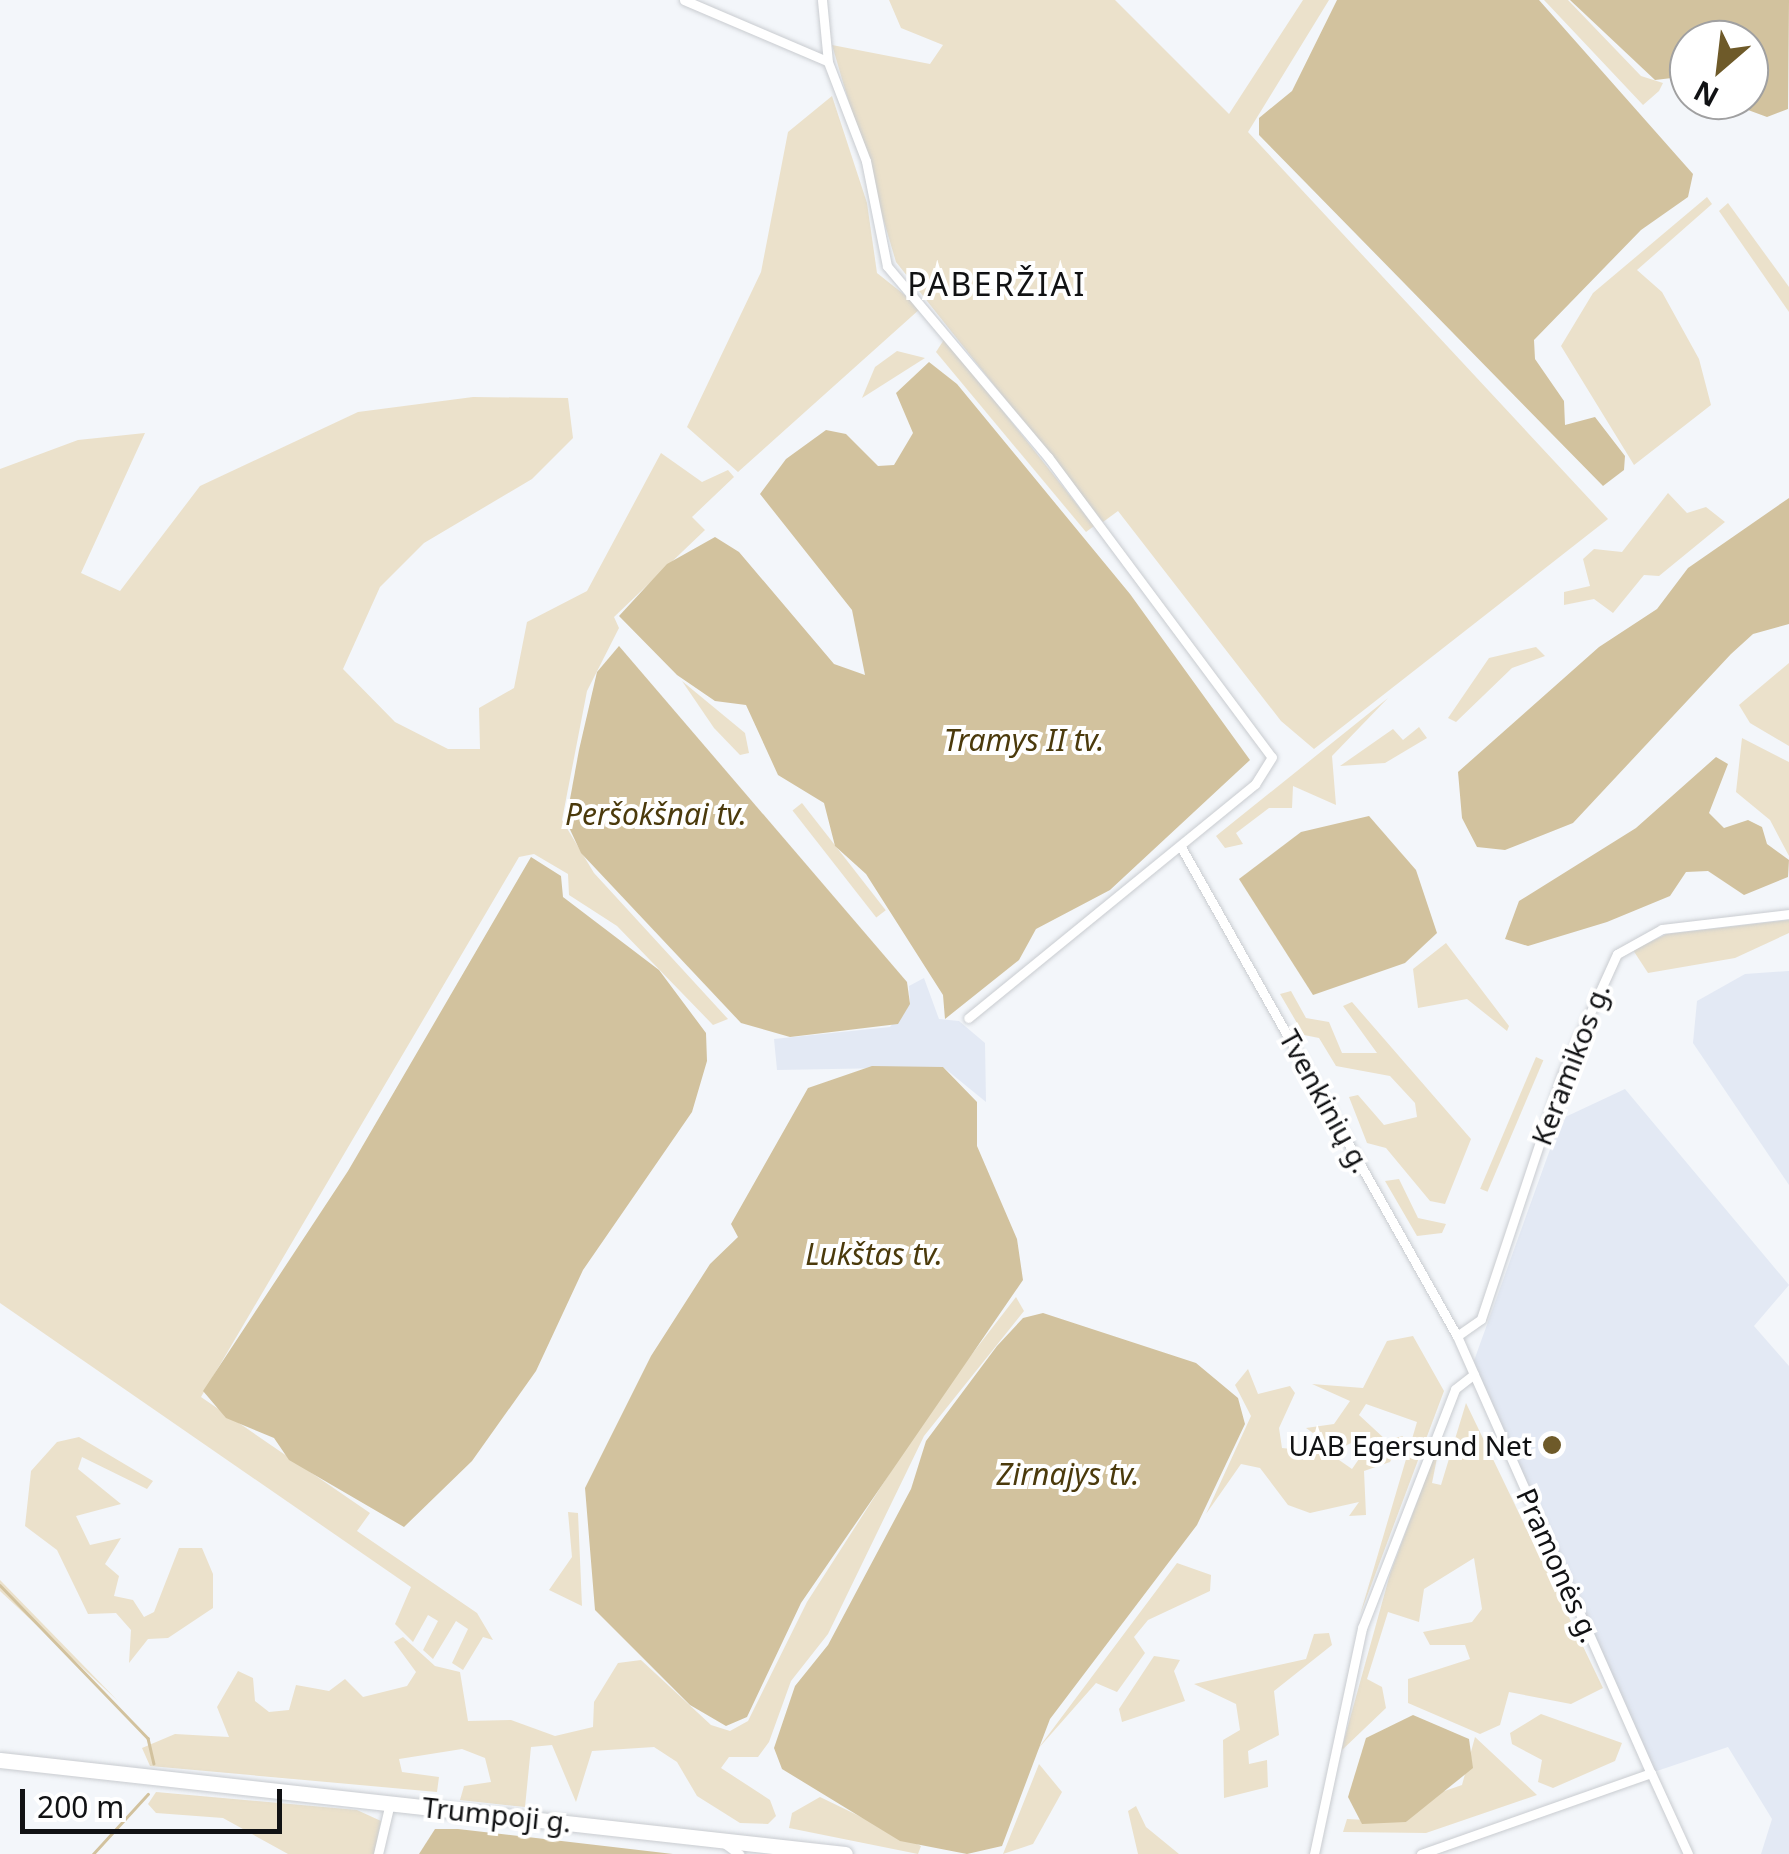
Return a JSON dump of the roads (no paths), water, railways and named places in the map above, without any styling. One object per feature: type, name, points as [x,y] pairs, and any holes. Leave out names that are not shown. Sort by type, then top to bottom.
[{"type":"main road","name":"Trumpoji g.","points":[[0,1760],[713,1836],[766,1850],[845,1854]]},
{"type":"street","points":[[684,0],[798,41],[828,62]]},
{"type":"street","points":[[822,0],[828,62],[866,161],[887,266],[931,310],[1270,746],[1270,768],[1255,784],[968,1018]]},
{"type":"street","name":"Tvenkinių g.","points":[[1181,847],[1466,1358]]},
{"type":"street","name":"Keramikos g.","points":[[1456,1336],[1481,1319],[1562,1075],[1617,954],[1662,928],[1789,914]]},
{"type":"street","name":"Pramonės g.","points":[[1466,1358],[1688,1854]]},
{"type":"street","points":[[1314,1854],[1362,1628],[1455,1389],[1474,1374]]},
{"type":"street","points":[[1421,1854],[1651,1773]]},
{"type":"street","points":[[378,1854],[390,1803]]},
{"type":"street","points":[[713,1836],[739,1854]]},
{"type":"water","points":[[1337,0],[1539,0],[1693,174],[1688,197],[1641,230],[1534,340],[1535,359],[1564,401],[1565,425],[1595,417],[1625,456],[1624,470],[1603,486],[1259,135],[1259,118],[1292,91]]},
{"type":"water","points":[[1570,0],[1789,0],[1788,109],[1769,116],[1769,20],[1669,20],[1669,78],[1655,80]]},
{"type":"water","name":"Tramys II tv.","points":[[929,362],[957,384],[1130,594],[1250,760],[1110,890],[1036,929],[1019,960],[945,1019],[943,995],[866,874],[835,846],[824,803],[778,775],[746,705],[715,701],[677,675],[619,616],[667,564],[715,537],[739,552],[834,664],[865,675],[852,610],[760,494],[786,459],[826,430],[846,434],[878,466],[894,465],[913,433],[896,393]]},
{"type":"water","points":[[1789,498],[1789,624],[1753,634],[1731,654],[1573,823],[1505,850],[1477,847],[1462,818],[1458,772],[1599,647],[1657,609],[1688,568]]},
{"type":"water","name":"Peršokšnai tv.","points":[[619,646],[907,982],[910,1004],[898,1024],[790,1037],[741,1023],[581,853],[566,821],[579,750],[597,672]]},
{"type":"water","points":[[1716,757],[1728,764],[1709,813],[1724,828],[1748,820],[1762,827],[1767,844],[1789,860],[1788,877],[1744,895],[1708,871],[1686,872],[1670,896],[1607,922],[1528,946],[1505,939],[1519,901],[1636,828]]},
{"type":"water","points":[[1369,816],[1416,870],[1437,933],[1405,963],[1313,995],[1239,879],[1301,832]]},
{"type":"water","points":[[531,857],[561,876],[563,897],[659,970],[706,1033],[707,1061],[692,1112],[583,1270],[536,1371],[472,1461],[404,1527],[289,1460],[274,1438],[226,1418],[203,1391],[348,1171]]},
{"type":"water","name":"Lukštas tv.","points":[[872,1066],[943,1067],[977,1102],[977,1146],[1017,1239],[1023,1280],[801,1603],[747,1717],[726,1726],[690,1705],[595,1610],[585,1488],[651,1356],[710,1264],[738,1237],[731,1224],[808,1088]]},
{"type":"water","name":"Zirnajys tv.","points":[[1043,1313],[1196,1363],[1238,1398],[1245,1424],[1197,1525],[1050,1719],[1002,1846],[967,1854],[900,1841],[782,1769],[774,1748],[795,1686],[828,1645],[911,1489],[926,1441],[997,1346],[1023,1318]]},
{"type":"water","points":[[1413,1715],[1469,1739],[1473,1768],[1406,1822],[1362,1824],[1348,1797],[1366,1738]]},
{"type":"water","points":[[435,1829],[458,1829],[673,1854],[419,1854]]},
{"type":"waterway","points":[[0,1585],[148,1738],[154,1763]]},
{"type":"waterway","points":[[93,1854],[148,1794]]},
{"type":"place","name":"UAB Egersund Net","points":[[1552,1445]]},
{"type":"district","name":"PABERŽIAI","points":[[997,284]]}]
